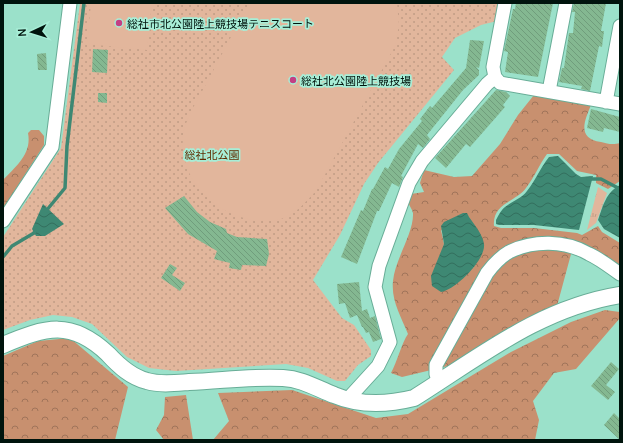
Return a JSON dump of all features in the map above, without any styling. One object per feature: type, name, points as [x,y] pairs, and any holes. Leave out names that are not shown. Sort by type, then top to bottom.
[{"type":"street","points":[[3,221],[52,147],[70,3]]},
{"type":"street","points":[[505,3],[493,67],[495,77],[500,82],[620,104]]},
{"type":"street","points":[[549,91],[566,3]]},
{"type":"street","points":[[606,102],[620,26]]},
{"type":"street","points":[[347,400],[378,366],[390,342],[375,287],[379,266],[409,184],[422,161],[487,84],[495,77]]},
{"type":"street","points":[[439,383],[436,374],[436,365],[487,273],[498,260],[508,252],[530,244],[566,246],[588,253],[620,274]]},
{"type":"street","points":[[3,345],[32,333],[53,329],[63,330],[88,337],[130,374],[148,382],[175,383],[281,378],[307,382],[347,400],[367,404],[395,403],[414,398],[516,332],[535,322],[586,302],[620,295]]},
{"type":"green space","name":"総社北公園","points":[[80,3],[500,3],[497,21],[481,25],[455,38],[442,57],[454,70],[378,163],[364,184],[340,235],[313,280],[342,318],[354,325],[371,350],[371,356],[358,365],[345,381],[337,381],[308,368],[286,364],[176,371],[149,368],[127,357],[92,324],[72,317],[53,315],[30,320],[3,330],[3,237],[61,148]]},
{"type":"green space","name":"総社市北公園陸上競技場テニスコート","points":[[91,3],[152,3],[147,50],[87,44]]},
{"type":"green space","name":"総社北公園陸上競技場","points":[[249,3],[397,3],[399,25],[395,46],[316,191],[302,206],[290,215],[282,219],[265,221],[253,220],[238,216],[212,202],[193,180],[183,152],[184,130],[189,117]]},
{"type":"green space","points":[[534,95],[591,105],[586,117],[584,128],[585,133],[593,140],[610,144],[620,143],[620,181],[608,189],[596,183],[596,175],[577,171],[559,154],[547,154],[532,180],[522,193],[497,212],[494,218],[494,226],[501,228],[534,228],[577,233],[582,235],[598,226],[602,232],[620,243],[620,267],[574,243],[557,306],[487,342],[448,366],[402,377],[391,373],[408,334],[395,302],[393,281],[397,264],[408,238],[413,221],[413,213],[408,202],[411,194],[424,192],[420,183],[424,170],[454,177],[472,176],[500,144],[518,115]],"holes":[[[441,230],[483,251],[473,268],[443,249],[444,244]]]},
{"type":"green space","points":[[31,130],[39,130],[44,136],[44,145],[3,209],[3,180],[22,159],[28,147],[28,133]]},
{"type":"green space","points":[[598,187],[607,193],[596,223],[587,230]]},
{"type":"green space","points":[[605,310],[620,312],[620,318],[576,369],[554,373],[533,401],[539,420],[535,440],[213,440],[229,421],[218,393],[292,390],[376,418],[408,414],[511,352],[571,322]]},
{"type":"green space","points":[[70,338],[128,387],[115,440],[3,440],[3,356],[38,341]]},
{"type":"green space","points":[[186,395],[193,440],[164,440],[156,430],[164,415],[165,397]]},
{"type":"water","points":[[558,156],[581,177],[593,176],[579,230],[534,225],[496,224],[496,220],[502,210],[525,194],[549,157]]},
{"type":"water","points":[[620,185],[620,238],[604,229],[598,220],[608,195]]},
{"type":"water","points":[[43,204],[64,224],[45,236],[36,236],[32,229]]},
{"type":"water","points":[[463,213],[467,213],[480,233],[484,244],[483,251],[475,266],[461,280],[454,286],[441,292],[432,286],[431,276],[444,244],[441,226],[444,222]]},
{"type":"building","points":[[516,3],[553,3],[538,77],[505,72],[508,52],[504,51],[513,9],[515,9]]},
{"type":"building","points":[[574,3],[606,3],[601,31],[604,31],[602,47],[599,46],[590,91],[581,89],[582,86],[559,82],[562,68],[564,68],[569,33],[573,33],[575,12],[572,12]]},
{"type":"building","points":[[470,40],[484,41],[479,68],[476,67],[479,70],[479,75],[463,90],[427,135],[430,139],[423,148],[418,144],[401,176],[403,177],[399,187],[392,183],[379,211],[377,211],[357,264],[341,257],[361,210],[363,211],[372,189],[385,167],[388,169],[399,149],[422,121],[420,119],[430,106],[432,108],[466,68]]},
{"type":"building","points":[[93,49],[108,50],[107,73],[92,72]]},
{"type":"building","points":[[46,53],[47,70],[38,70],[37,54]]},
{"type":"building","points":[[496,90],[506,92],[510,96],[503,105],[505,107],[470,147],[466,144],[446,168],[435,158]]},
{"type":"building","points":[[98,93],[107,93],[107,103],[98,102]]},
{"type":"building","points":[[591,109],[620,117],[620,132],[604,128],[603,132],[587,128]]},
{"type":"building","points":[[184,196],[197,212],[210,222],[226,229],[227,233],[237,237],[267,239],[269,254],[266,266],[242,265],[241,270],[229,268],[230,263],[214,259],[217,251],[188,234],[165,208]]},
{"type":"building","points":[[170,264],[177,268],[172,275],[185,283],[180,291],[161,278]]},
{"type":"building","points":[[359,282],[362,311],[367,309],[370,318],[375,316],[381,339],[373,342],[369,332],[366,333],[362,327],[357,315],[350,318],[345,303],[339,304],[337,284]]},
{"type":"building","points":[[611,362],[619,369],[606,385],[615,392],[608,400],[591,386]]},
{"type":"building","points":[[614,413],[620,419],[620,440],[604,425]]},
{"type":"waterway","points":[[46,211],[65,188],[67,146],[84,3]]},
{"type":"waterway","points":[[588,179],[601,179],[620,189]]},
{"type":"waterway","points":[[3,257],[12,246],[34,233],[36,228]]},
{"type":"place","name":"総社市北公園陸上競技場テニスコート","points":[[119,23]]},
{"type":"place","name":"総社北公園陸上競技場","points":[[293,80]]}]
